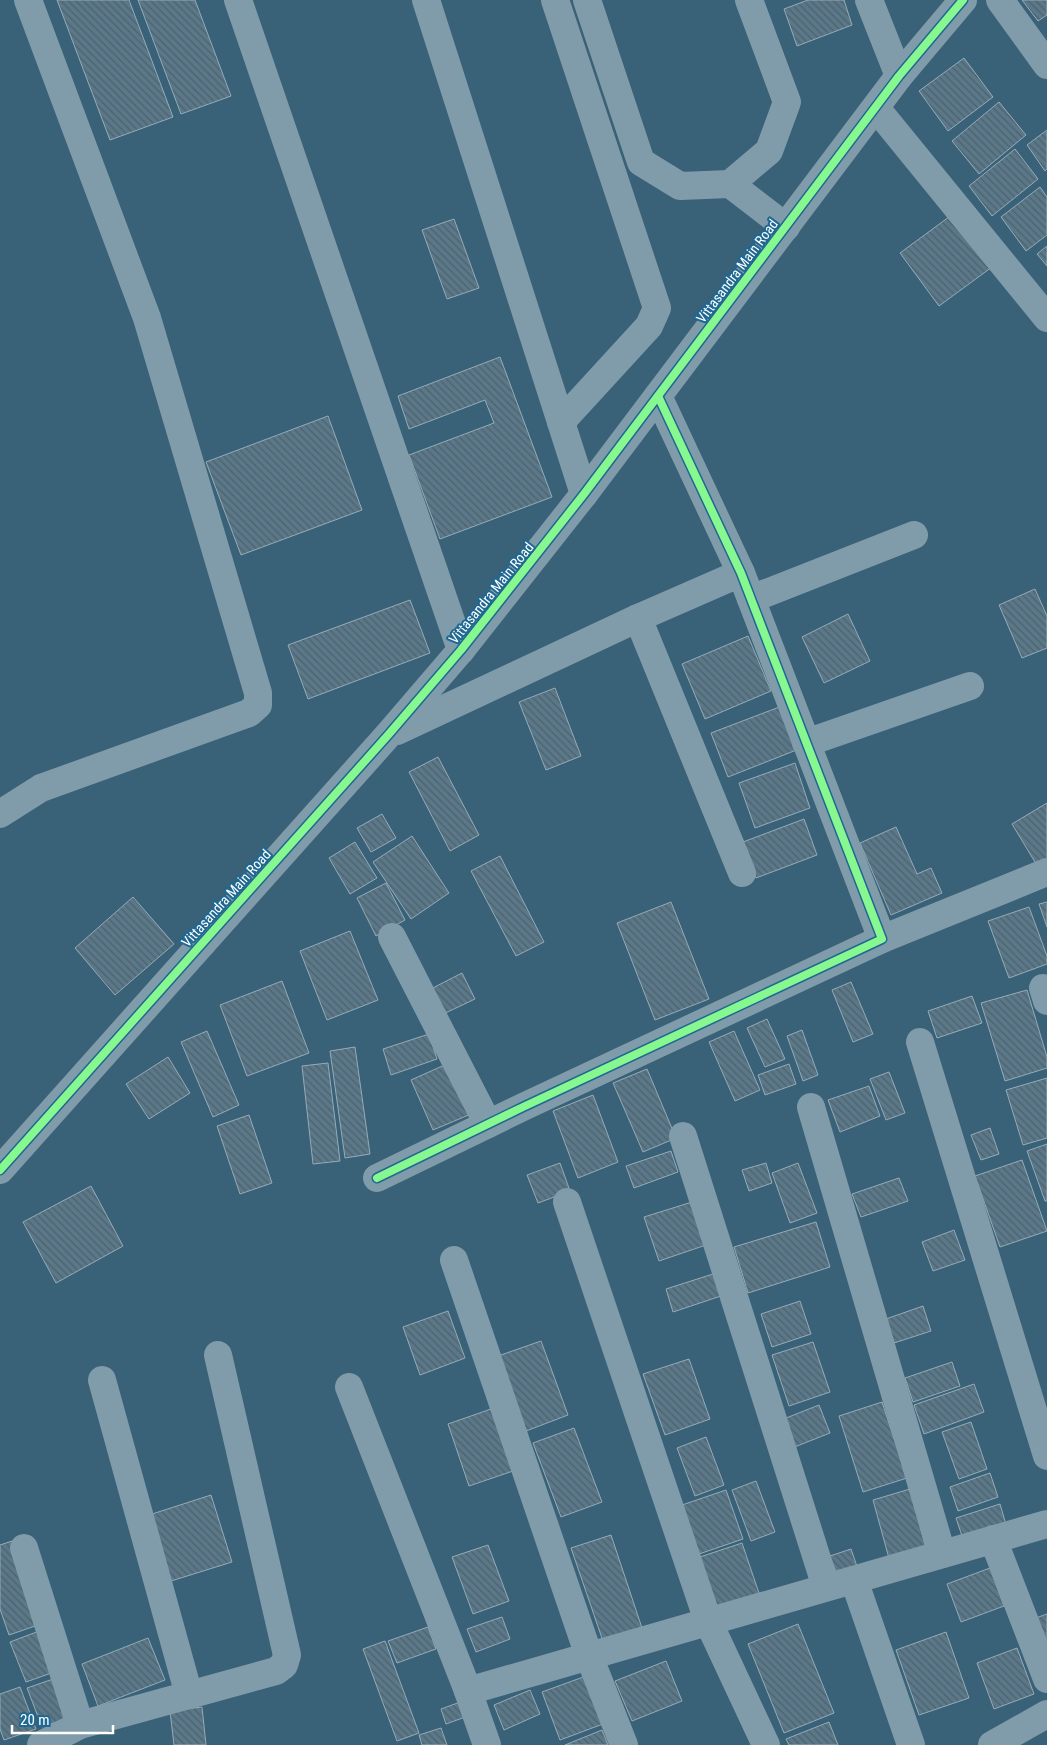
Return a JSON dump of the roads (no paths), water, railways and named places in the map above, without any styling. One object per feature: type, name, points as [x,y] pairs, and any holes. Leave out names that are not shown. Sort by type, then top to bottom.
[{"type":"street","points":[[0,814],[41,788],[250,713],[258,704],[258,693],[147,318],[28,0]]},
{"type":"street","points":[[238,0],[461,650]]},
{"type":"street","points":[[426,0],[584,494]]},
{"type":"street","points":[[554,0],[657,308],[649,326],[561,422]]},
{"type":"street","points":[[587,0],[641,162],[680,186],[730,184],[769,151],[787,102],[749,0]]},
{"type":"street","points":[[869,0],[900,76]]},
{"type":"street","name":"Vittasandra Main Road","points":[[0,1170],[389,734],[461,650],[584,494],[900,76],[963,0]]},
{"type":"street","points":[[1000,0],[1047,65]]},
{"type":"street","points":[[876,108],[1047,318]]},
{"type":"street","points":[[730,184],[786,227]]},
{"type":"street","points":[[658,396],[741,574],[882,939]]},
{"type":"street","points":[[751,599],[914,536]]},
{"type":"street","points":[[389,734],[638,618],[741,574]]},
{"type":"street","points":[[638,618],[742,873]]},
{"type":"street","points":[[806,743],[970,686]]},
{"type":"street","points":[[378,1178],[488,1124],[882,939],[1047,872]]},
{"type":"street","points":[[392,938],[488,1124]]},
{"type":"street","points":[[920,1042],[1047,1456]]},
{"type":"street","points":[[811,1107],[942,1554]]},
{"type":"street","points":[[683,1136],[826,1587]]},
{"type":"street","points":[[568,1202],[708,1621],[766,1745]]},
{"type":"street","points":[[454,1260],[589,1656],[624,1745]]},
{"type":"street","points":[[41,1745],[80,1725],[276,1670],[284,1665],[287,1655],[218,1355]]},
{"type":"street","points":[[102,1380],[189,1695]]},
{"type":"street","points":[[348,1387],[468,1691],[487,1745]]},
{"type":"street","points":[[468,1691],[1047,1524]]},
{"type":"street","points":[[993,1539],[1047,1678]]},
{"type":"street","points":[[24,1548],[80,1725]]},
{"type":"street","points":[[854,1580],[911,1745]]},
{"type":"street","points":[[992,1745],[1047,1714]]}]
